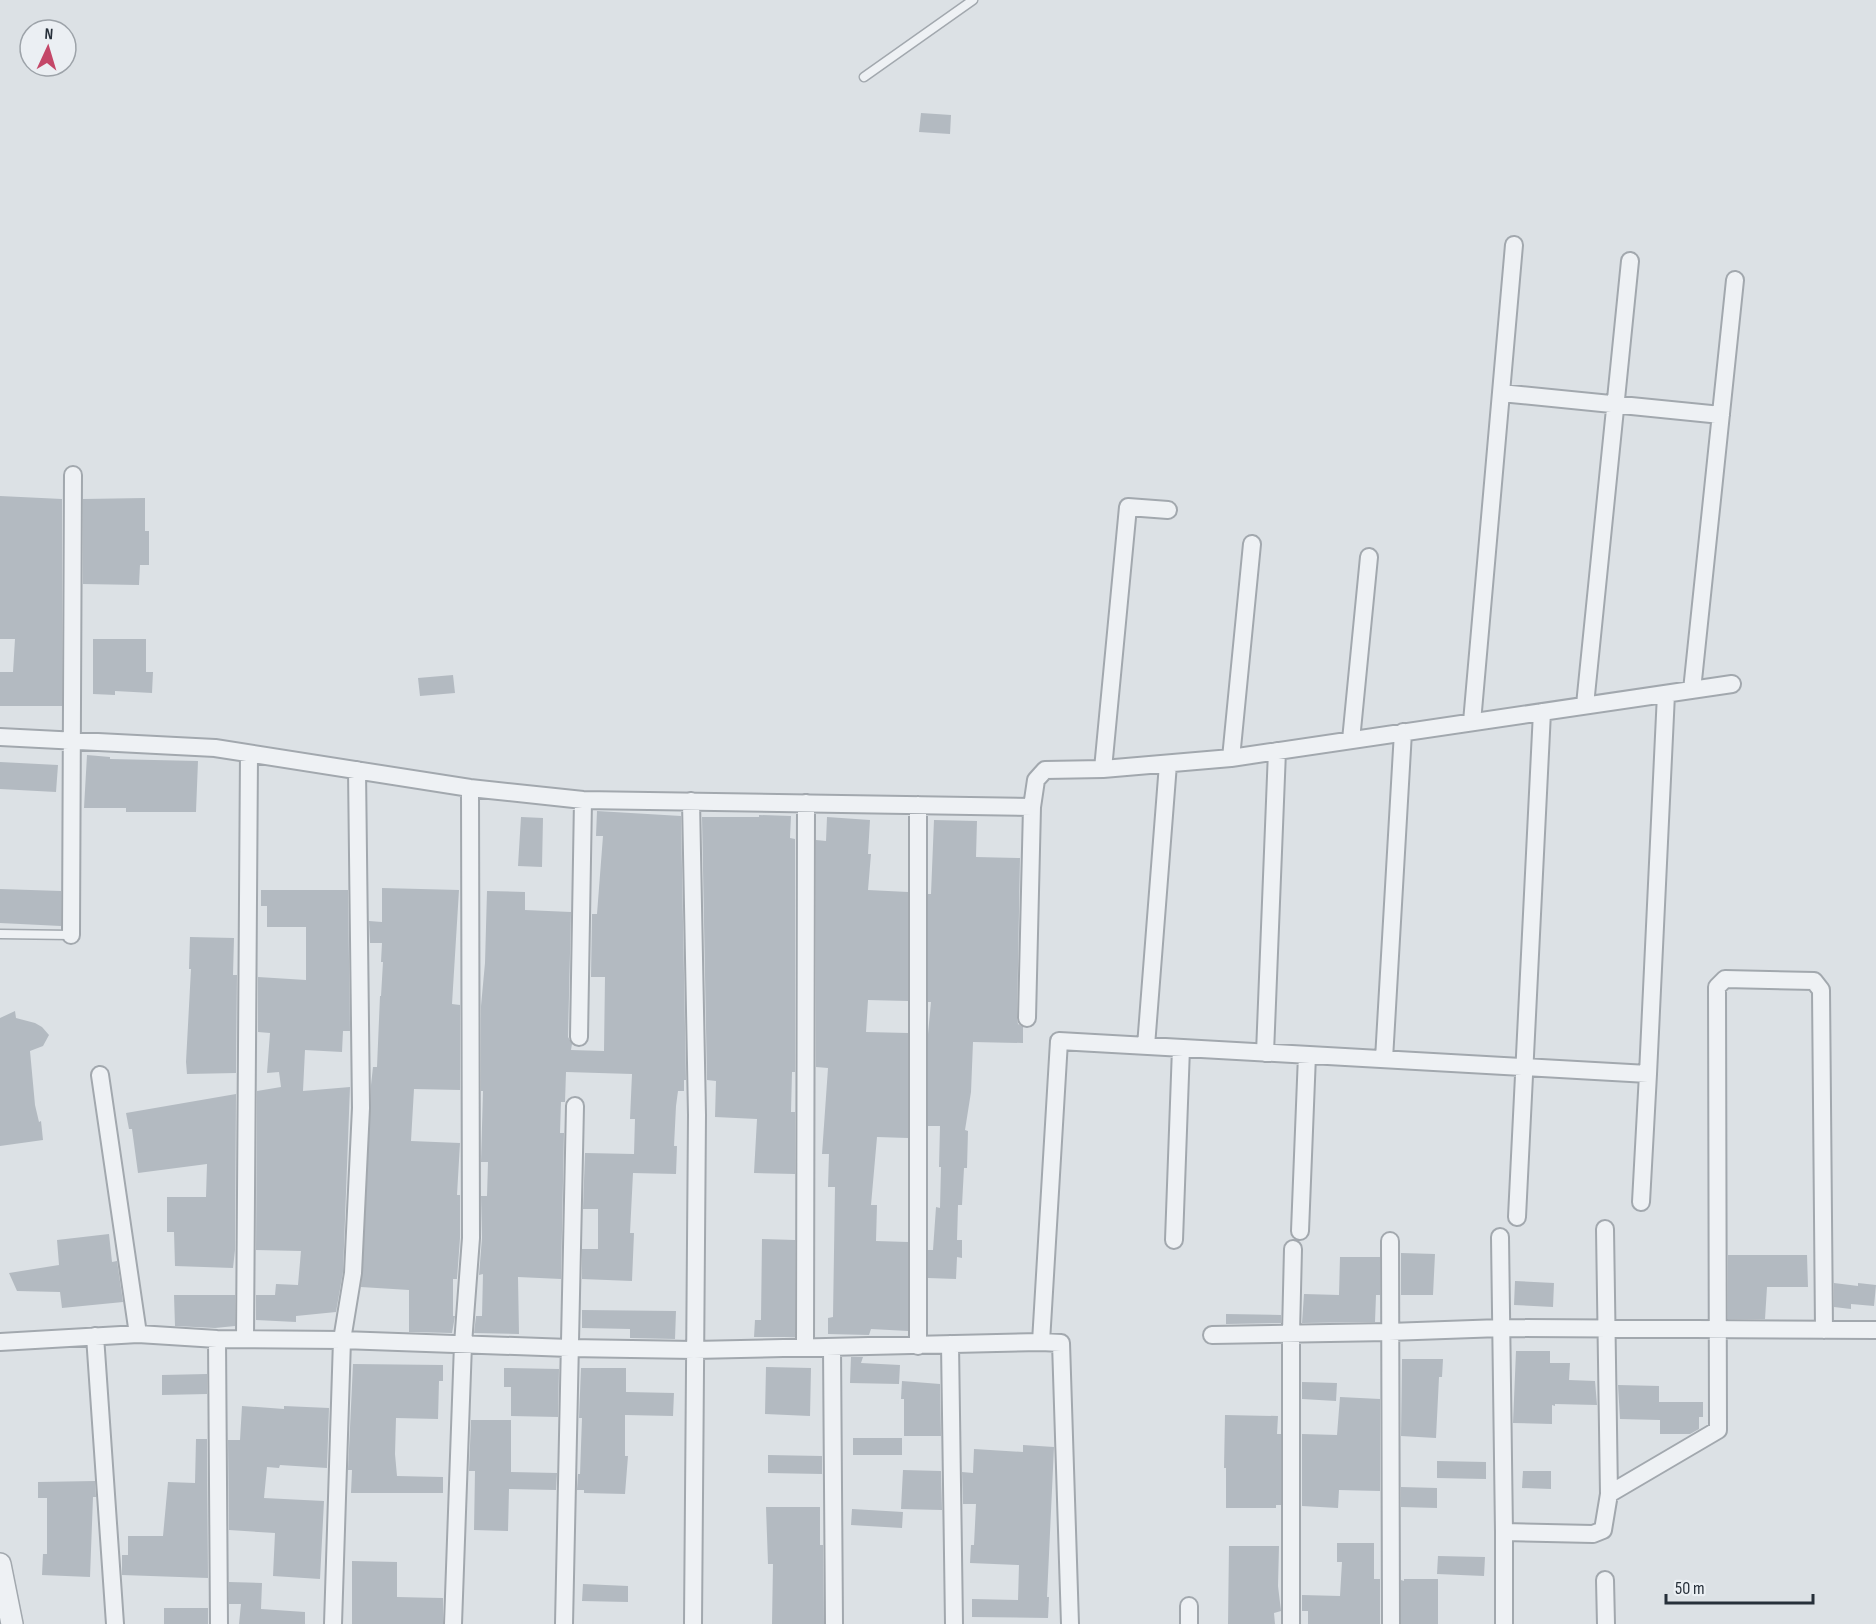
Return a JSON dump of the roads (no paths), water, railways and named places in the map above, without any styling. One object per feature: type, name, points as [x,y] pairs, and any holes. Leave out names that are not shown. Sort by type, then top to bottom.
[{"type":"street","points":[[1472,722],[1514,245]]},
{"type":"street","points":[[1585,705],[1630,261]]},
{"type":"street","points":[[1692,690],[1735,280]]},
{"type":"street","points":[[1501,393],[1721,415]]},
{"type":"street","points":[[70,935],[73,476]]},
{"type":"street","points":[[1103,769],[1128,507],[1168,510]]},
{"type":"street","points":[[1231,758],[1252,544]]},
{"type":"street","points":[[1351,740],[1369,557]]},
{"type":"street","points":[[1027,1018],[1032,807],[1036,780],[1045,770],[1103,769],[1231,758],[1732,684]]},
{"type":"street","points":[[1641,1202],[1666,694]]},
{"type":"street","points":[[1517,1217],[1542,712]]},
{"type":"street","points":[[1384,1059],[1403,732]]},
{"type":"street","points":[[0,738],[215,748],[470,788],[583,800],[1032,807]]},
{"type":"street","points":[[1265,1053],[1277,751]]},
{"type":"street","points":[[244,1339],[249,754]]},
{"type":"street","points":[[1146,1046],[1168,764]]},
{"type":"street","points":[[333,1624],[342,1340],[352,1273],[361,1108],[357,770]]},
{"type":"street","points":[[453,1624],[463,1344],[471,1238],[470,788]]},
{"type":"street","points":[[579,1037],[583,800]]},
{"type":"street","points":[[691,801],[697,1115],[693,1624]]},
{"type":"street","points":[[805,1347],[806,803]]},
{"type":"street","points":[[918,805],[918,1346]]},
{"type":"street","points":[[1609,1494],[1718,1430],[1717,987],[1725,979],[1814,981],[1821,990],[1824,1330]]},
{"type":"street","points":[[1041,1341],[1059,1041],[1648,1074]]},
{"type":"street","points":[[1174,1240],[1180,1048]]},
{"type":"street","points":[[1300,1231],[1307,1055]]},
{"type":"street","points":[[100,1075],[138,1334]]},
{"type":"street","points":[[564,1624],[575,1106]]},
{"type":"street","points":[[1504,1532],[1593,1534],[1603,1530],[1609,1494],[1605,1229]]},
{"type":"street","points":[[1500,1237],[1504,1624]]},
{"type":"street","points":[[1390,1241],[1391,1624]]},
{"type":"street","points":[[1291,1624],[1293,1249]]},
{"type":"street","points":[[1212,1335],[1502,1328],[1876,1330]]},
{"type":"street","points":[[0,1342],[138,1334],[217,1339],[342,1340],[694,1350],[918,1346],[1041,1341],[1061,1343],[1070,1624]]},
{"type":"street","points":[[95,1336],[115,1624]]},
{"type":"street","points":[[217,1339],[219,1624]]},
{"type":"street","points":[[950,1344],[954,1624]]},
{"type":"street","points":[[832,1347],[834,1624]]},
{"type":"street","points":[[0,1564],[8,1609]]},
{"type":"street","points":[[1605,1580],[1606,1624]]},
{"type":"street","points":[[1189,1606],[1190,1624]]},
{"type":"lane","points":[[864,77],[973,0]]},
{"type":"lane","points":[[0,934],[70,935]]}]
